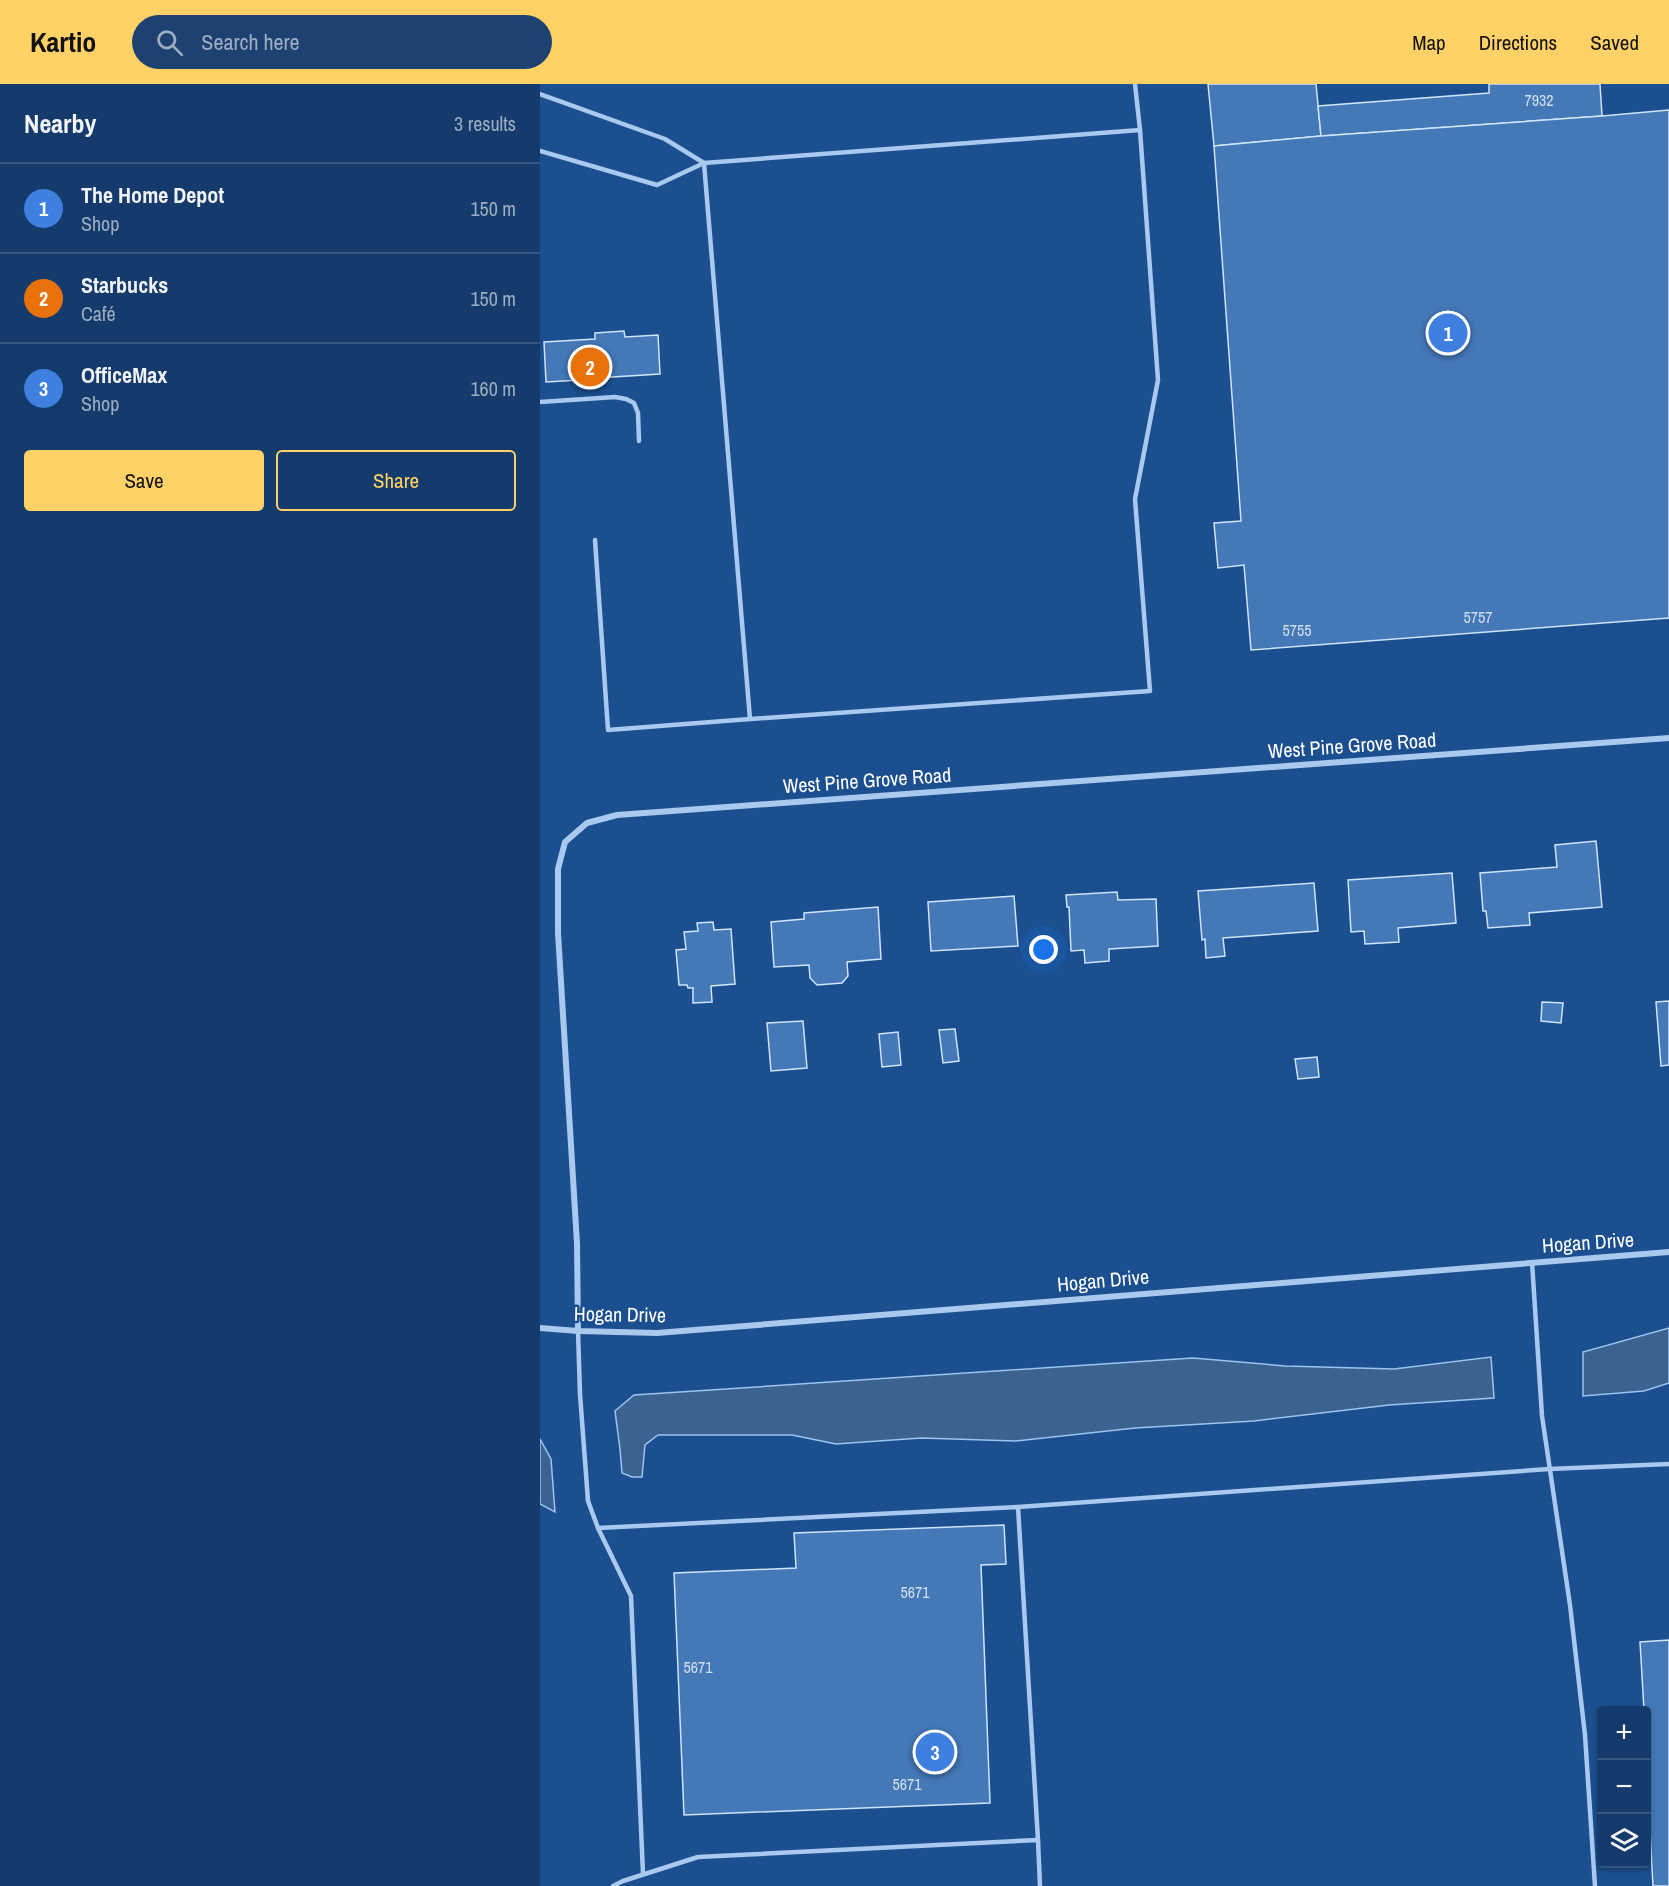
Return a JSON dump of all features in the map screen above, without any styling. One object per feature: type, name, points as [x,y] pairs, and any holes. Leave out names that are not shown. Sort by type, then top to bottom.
[{"type":"street","name":"West Pine Grove Road","points":[[578,1332],[577,1243],[558,933],[558,869],[565,842],[587,823],[617,815],[1669,738]]},
{"type":"street","name":"Hogan Drive","points":[[540,1328],[578,1332],[657,1333],[1669,1252]]},
{"type":"lane","points":[[595,540],[608,730],[1150,691],[1135,499],[1158,380],[1135,84]]},
{"type":"lane","points":[[540,94],[665,139],[704,163]]},
{"type":"lane","points":[[540,150],[657,185],[704,163],[1140,130]]},
{"type":"lane","points":[[704,163],[750,719]]},
{"type":"lane","points":[[540,402],[615,397],[626,399],[634,403],[638,413],[639,441]]},
{"type":"lane","points":[[1532,1262],[1542,1416],[1570,1605],[1585,1735],[1596,1886]]},
{"type":"lane","points":[[578,1332],[588,1501],[598,1528],[631,1596],[643,1875]]},
{"type":"lane","points":[[598,1528],[1018,1507],[1549,1469],[1669,1464]]},
{"type":"lane","points":[[1018,1507],[1040,1886]]},
{"type":"lane","points":[[613,1886],[698,1857],[1038,1840]]},
{"type":"water","points":[[1669,1328],[1669,1383],[1644,1391],[1583,1396],[1583,1352]]},
{"type":"water","points":[[1491,1357],[1494,1398],[1389,1405],[1254,1421],[1135,1428],[1016,1441],[921,1438],[836,1444],[792,1435],[658,1435],[645,1445],[642,1477],[632,1477],[622,1473],[615,1411],[634,1395],[1193,1358],[1285,1366],[1394,1369]]},
{"type":"water","points":[[540,1439],[551,1459],[555,1512],[540,1504]]},
{"type":"building","points":[[1208,84],[1316,84],[1321,136],[1214,146]]},
{"type":"building","points":[[1489,84],[1600,84],[1602,116],[1321,136],[1318,106],[1489,93]]},
{"type":"building","points":[[1669,110],[1669,618],[1251,650],[1244,565],[1218,568],[1214,523],[1241,521],[1214,146]]},
{"type":"building","points":[[624,331],[625,337],[658,335],[660,374],[597,378],[598,384],[581,385],[581,380],[546,382],[544,342],[595,339],[595,333]]},
{"type":"building","points":[[1596,841],[1602,907],[1529,913],[1530,925],[1488,928],[1486,911],[1483,911],[1480,873],[1557,867],[1555,845]]},
{"type":"building","points":[[1452,873],[1456,923],[1398,928],[1399,942],[1365,944],[1364,931],[1351,932],[1348,880]]},
{"type":"building","points":[[1314,883],[1318,931],[1223,938],[1225,956],[1206,958],[1205,939],[1202,940],[1198,891]]},
{"type":"building","points":[[1117,892],[1118,900],[1156,899],[1158,946],[1109,949],[1109,961],[1085,963],[1084,950],[1071,951],[1069,907],[1067,907],[1066,895]]},
{"type":"building","points":[[1014,896],[1018,946],[931,951],[928,902]]},
{"type":"building","points":[[878,907],[881,959],[847,962],[848,976],[842,983],[817,985],[810,978],[809,965],[774,967],[771,922],[804,919],[804,913]]},
{"type":"building","points":[[713,922],[714,930],[731,929],[735,984],[711,986],[712,1002],[693,1003],[693,988],[679,985],[676,950],[686,949],[684,932],[698,931],[697,923]]},
{"type":"building","points":[[1669,1001],[1669,1065],[1661,1066],[1656,1002]]},
{"type":"building","points":[[1542,1002],[1563,1003],[1561,1023],[1541,1021]]},
{"type":"building","points":[[803,1021],[807,1068],[771,1071],[767,1023]]},
{"type":"building","points":[[955,1029],[959,1061],[943,1063],[939,1030]]},
{"type":"building","points":[[898,1032],[901,1065],[882,1067],[879,1034]]},
{"type":"building","points":[[1317,1057],[1319,1077],[1298,1079],[1295,1059]]},
{"type":"building","points":[[1004,1525],[1006,1564],[981,1565],[990,1803],[684,1815],[674,1573],[796,1568],[794,1533]]},
{"type":"building","points":[[1669,1640],[1669,1886],[1653,1886],[1651,1706],[1644,1706],[1640,1642]]},
{"type":"place","name":"The Home Depot","points":[[1448,333]]},
{"type":"place","name":"Starbucks","points":[[590,367]]},
{"type":"place","name":"OfficeMax","points":[[935,1752]]}]
